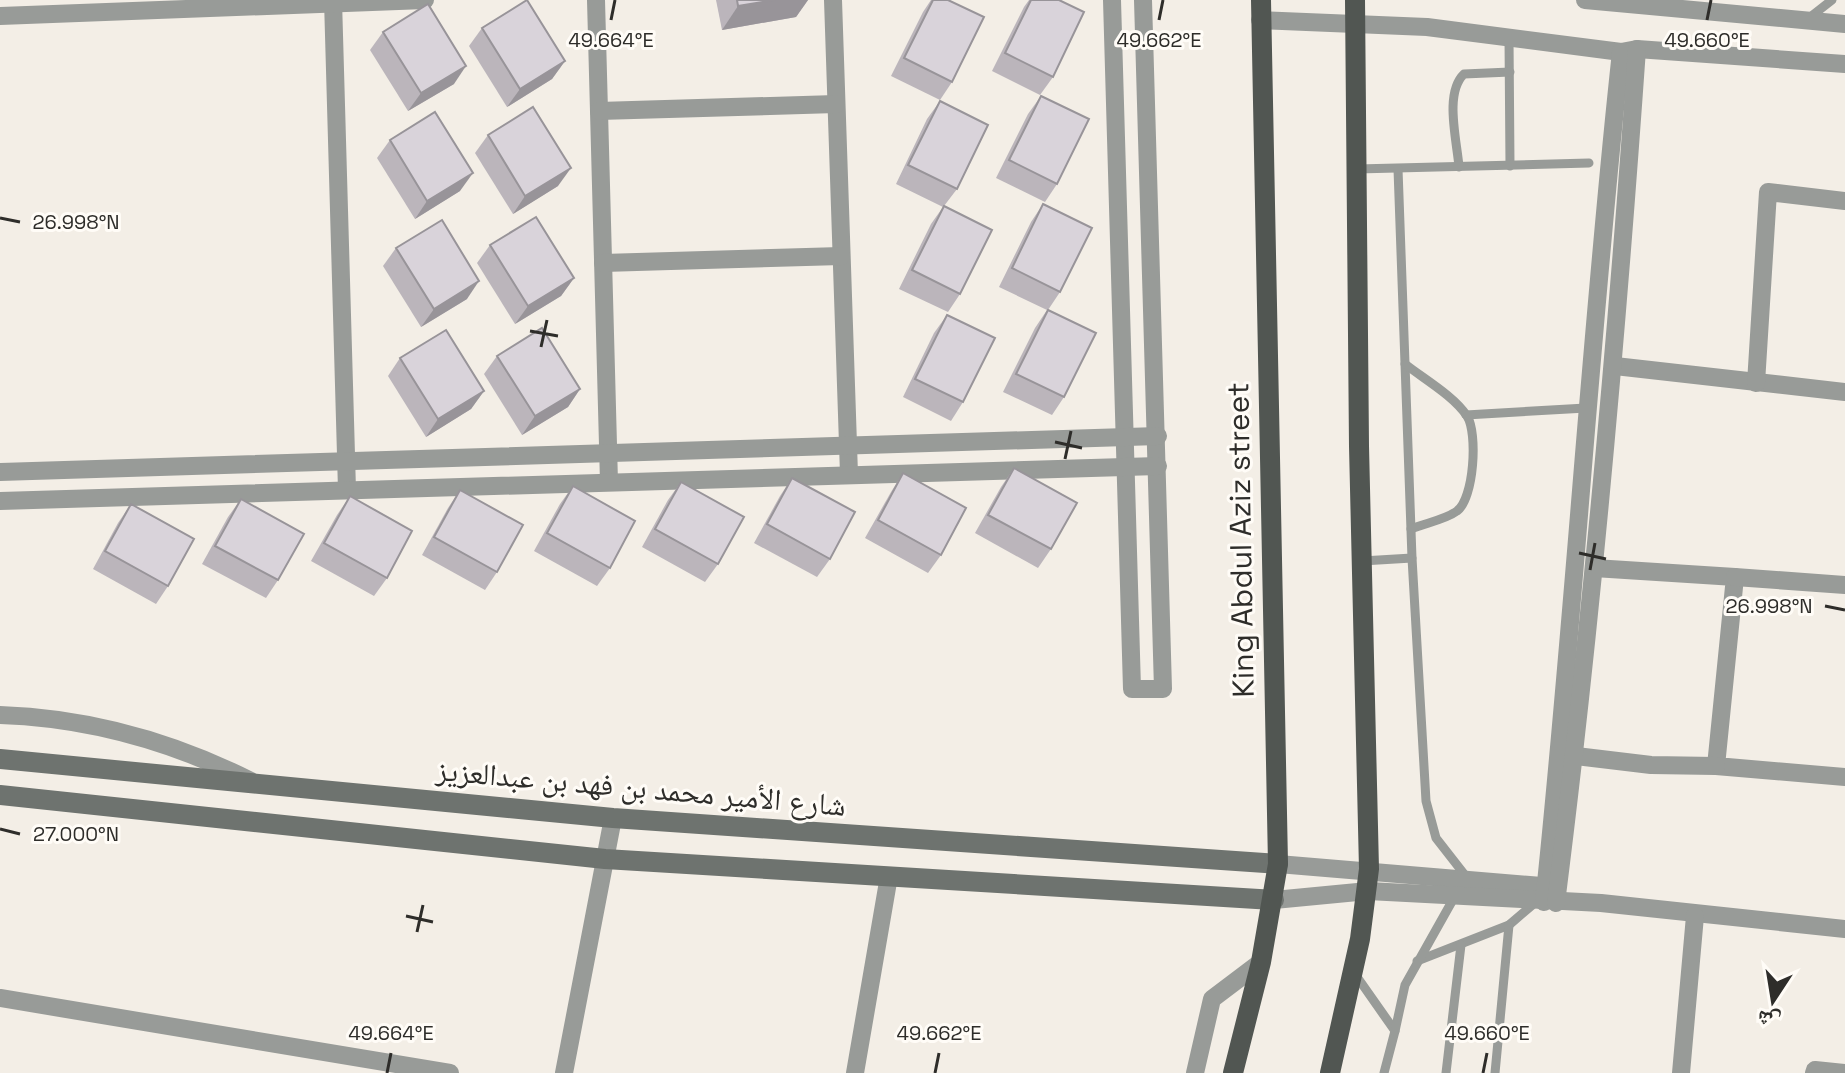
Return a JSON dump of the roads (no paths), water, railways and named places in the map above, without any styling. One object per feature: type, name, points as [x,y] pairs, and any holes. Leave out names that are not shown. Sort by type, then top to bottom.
[{"type":"main road","points":[[1330,1073],[1353,972],[1369,869],[1355,0]]},
{"type":"main road","name":"King Abdul Aziz street","points":[[1233,1073],[1261,962],[1278,864],[1261,10]]},
{"type":"main road","name":"شارع الأمير محمد بن فهد بن عبدالعزيز","points":[[0,759],[613,818],[1278,864]]},
{"type":"main road","points":[[0,795],[605,859],[1274,900]]},
{"type":"street","points":[[0,16],[425,0]]},
{"type":"street","points":[[596,0],[609,482]]},
{"type":"street","points":[[833,0],[849,474]]},
{"type":"street","points":[[1112,0],[1132,689],[1163,689],[1143,0]]},
{"type":"street","points":[[1585,0],[1845,24]]},
{"type":"street","points":[[333,2],[347,490]]},
{"type":"street","points":[[1261,10],[1356,24],[1427,27],[1629,50],[1845,64]]},
{"type":"street","points":[[1548,896],[1576,756],[1615,366],[1629,50]]},
{"type":"street","points":[[1548,896],[1586,408],[1629,50]]},
{"type":"street","points":[[599,111],[836,104]]},
{"type":"street","points":[[1756,383],[1768,192],[1845,201]]},
{"type":"street","points":[[603,263],[841,256]]},
{"type":"street","points":[[1615,366],[1845,392]]},
{"type":"street","points":[[0,472],[1158,436]]},
{"type":"street","points":[[0,501],[1158,466]]},
{"type":"street","points":[[1594,568],[1845,585]]},
{"type":"street","points":[[1716,766],[1735,577]]},
{"type":"street","points":[[0,715],[117,728],[193,752],[257,784]]},
{"type":"street","points":[[1576,756],[1651,765],[1716,766],[1845,777]]},
{"type":"street","points":[[564,1073],[613,818]]},
{"type":"street","points":[[1278,864],[1468,879],[1548,896],[1695,916],[1845,929]]},
{"type":"street","points":[[855,1073],[889,876]]},
{"type":"street","points":[[1274,900],[1368,891],[1455,896],[1548,896]]},
{"type":"street","points":[[1681,1073],[1695,916]]},
{"type":"street","points":[[1195,1073],[1212,999],[1261,962]]},
{"type":"street","points":[[0,998],[450,1073]]},
{"type":"street","points":[[1814,1073],[1815,1070],[1845,1073]]},
{"type":"lane","points":[[1806,20],[1832,0]]},
{"type":"lane","points":[[1509,38],[1510,166]]},
{"type":"lane","points":[[1459,167],[1454,95],[1457,81],[1464,74],[1510,72]]},
{"type":"lane","points":[[1357,169],[1589,163]]},
{"type":"lane","points":[[1398,169],[1412,558],[1429,821],[1436,838],[1468,879]]},
{"type":"lane","points":[[1405,364],[1466,415],[1472,439],[1469,492],[1464,505],[1456,512],[1411,529]]},
{"type":"lane","points":[[1466,415],[1586,408]]},
{"type":"lane","points":[[1362,561],[1412,558]]},
{"type":"lane","points":[[1384,1073],[1401,995],[1455,896]]},
{"type":"lane","points":[[1417,961],[1509,925],[1548,896]]},
{"type":"lane","points":[[1495,1073],[1509,925]]},
{"type":"lane","points":[[1446,1073],[1461,945]]},
{"type":"lane","points":[[1353,972],[1395,1031]]}]
